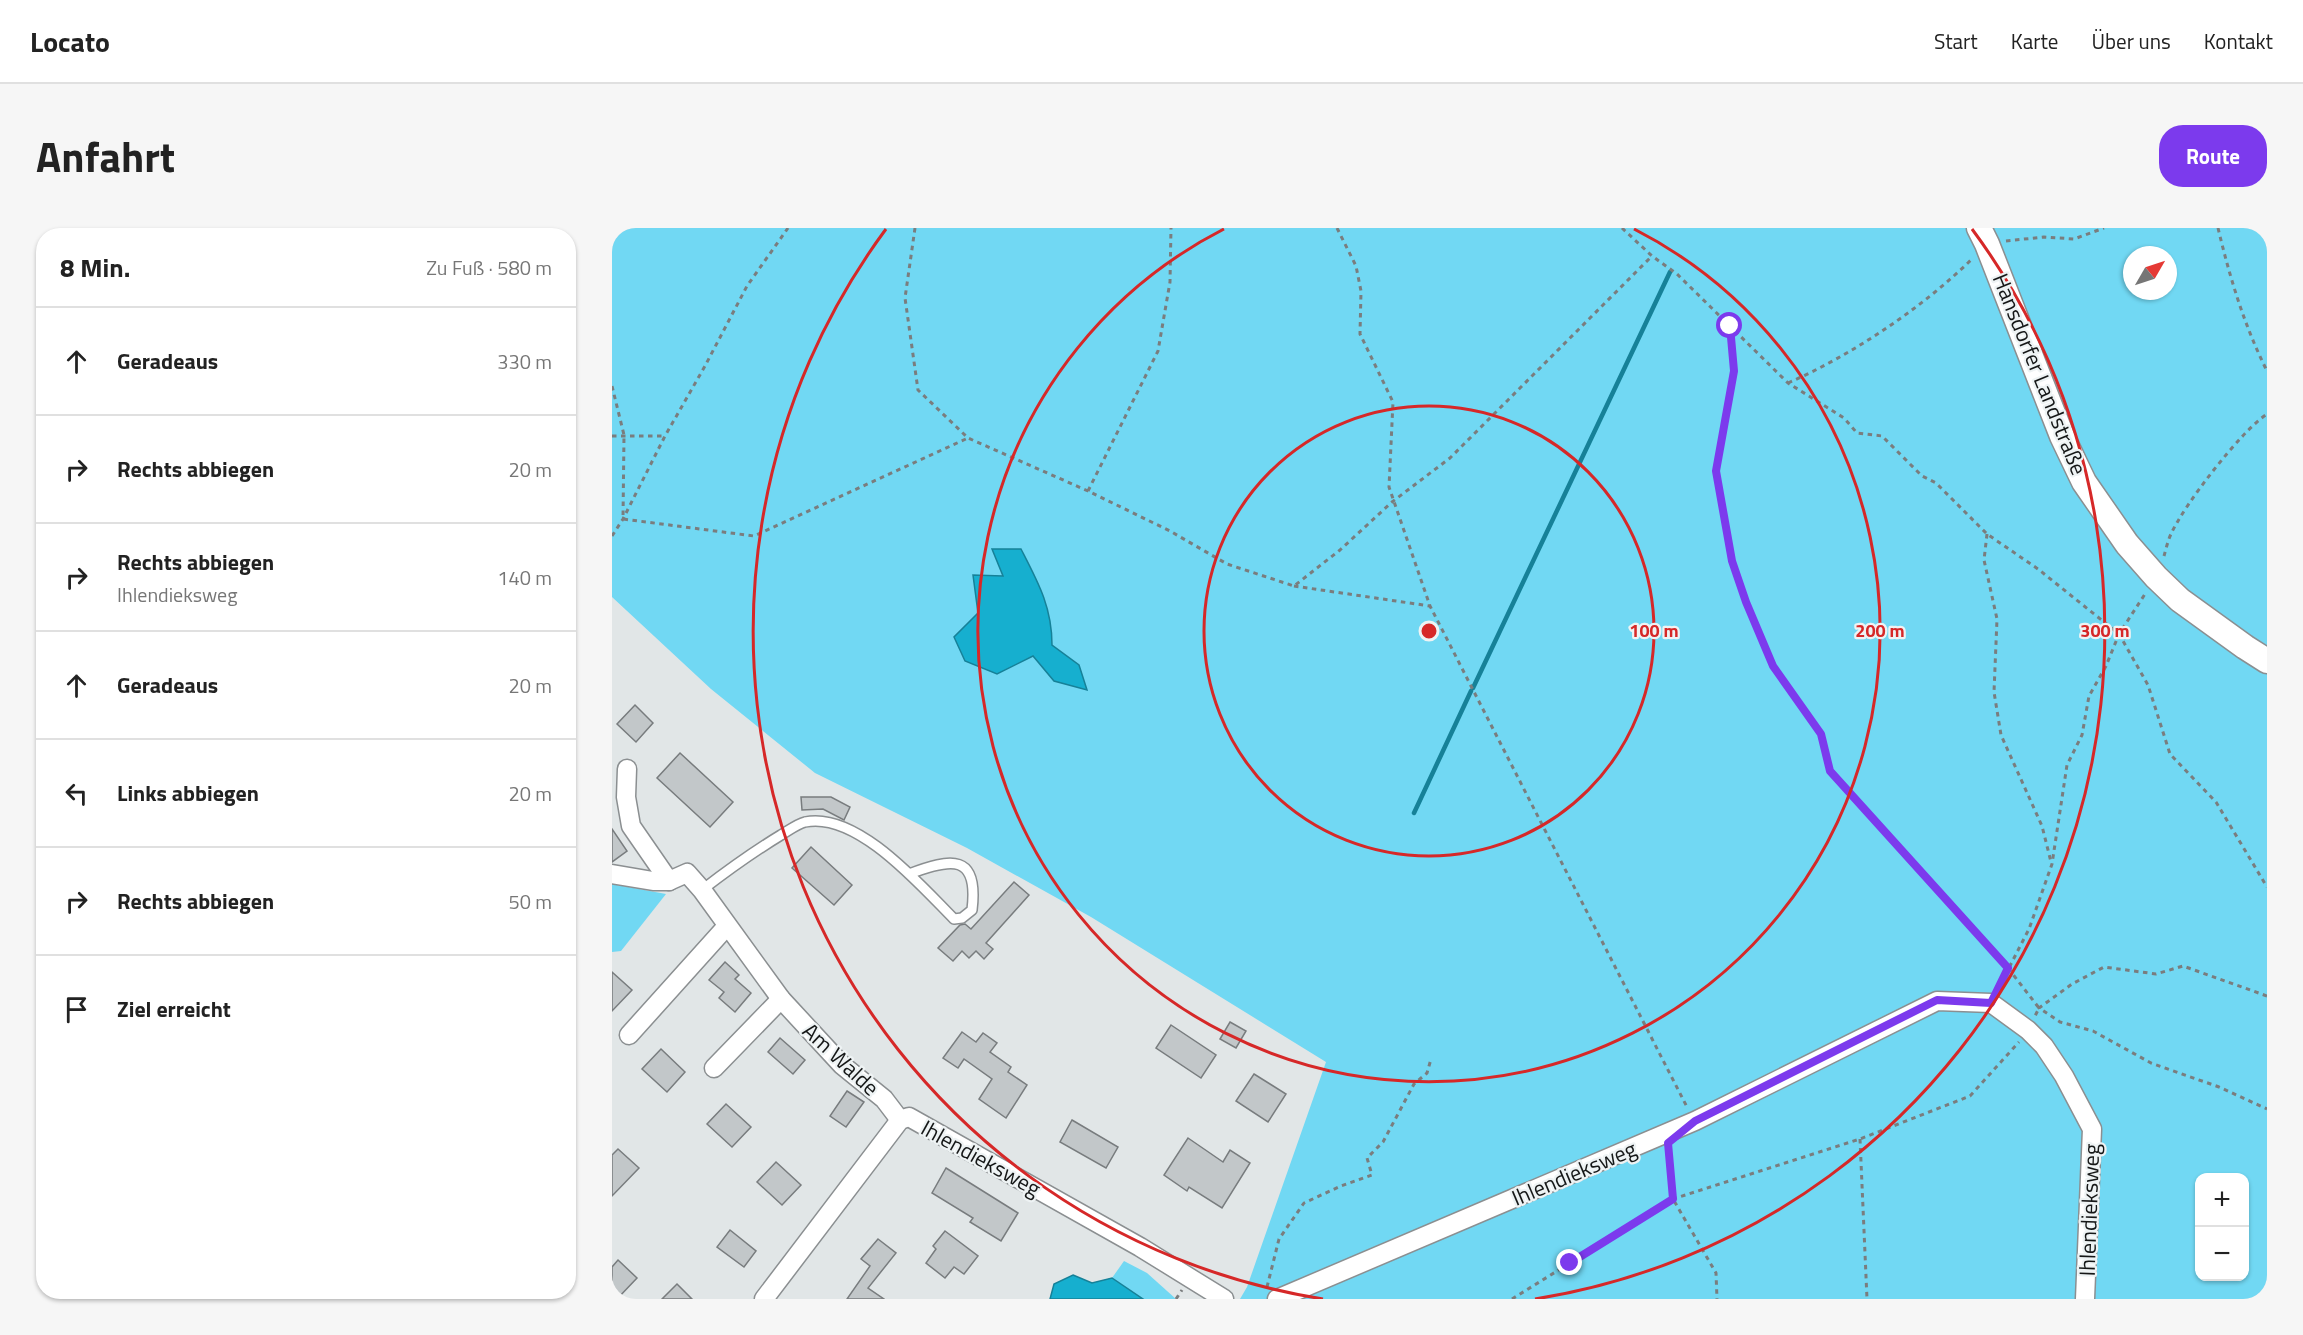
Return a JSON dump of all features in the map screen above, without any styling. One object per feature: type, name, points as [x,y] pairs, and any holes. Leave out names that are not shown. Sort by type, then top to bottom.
[{"type":"main road","name":"Hansdorfer Landstraße","points":[[1983,236],[2062,436],[2084,482],[2127,544],[2156,577],[2180,600],[2267,661]]},
{"type":"street","points":[[627,769],[626,797],[631,826],[669,881]]},
{"type":"street","name":"Am Walde","points":[[612,874],[653,881],[669,881],[687,873],[702,890],[781,999],[842,1065],[884,1099],[900,1120]]},
{"type":"street","points":[[629,1035],[727,926]]},
{"type":"street","points":[[714,1068],[781,999]]},
{"type":"street","name":"Ihlendieksweg","points":[[1281,1298],[1695,1121],[1937,1000],[1991,1003],[2028,1030],[2044,1046],[2064,1076],[2092,1129],[2085,1299]]},
{"type":"street","name":"Ihlendieksweg","points":[[764,1299],[900,1120],[909,1117],[1140,1247],[1224,1299]]},
{"type":"lane","points":[[702,890],[744,857],[804,822],[826,821],[871,843],[909,874],[954,919],[962,918],[972,910],[974,890],[970,873],[960,864],[944,862],[909,874]]},
{"type":"path","points":[[612,237],[615,228]]},
{"type":"path","points":[[612,536],[747,286],[788,228]]},
{"type":"path","points":[[915,228],[905,298],[918,390],[968,438],[1088,491],[1170,531],[1227,564],[1293,586],[1430,606]]},
{"type":"path","points":[[1088,491],[1158,351],[1170,282],[1171,228]]},
{"type":"path","points":[[1336,228],[1358,274],[1361,291],[1360,334],[1394,402],[1389,487],[1392,502],[1430,606],[1695,1121]]},
{"type":"path","points":[[1622,228],[1652,256],[1677,274],[1788,383],[1844,418],[1857,433],[1882,436],[1922,476],[1936,483],[1987,534],[2038,569],[2119,634],[2148,685],[2170,754],[2216,802],[2267,887]]},
{"type":"path","points":[[1788,383],[1826,366],[1913,309],[1956,274],[1983,236],[2074,239],[2104,228]]},
{"type":"path","points":[[2217,228],[2231,285],[2255,347],[2267,371]]},
{"type":"path","points":[[1293,586],[1340,550],[1392,502],[1450,458],[1652,256]]},
{"type":"path","points":[[1730,326],[1734,371],[1716,471],[1732,561],[1746,602],[1773,666],[1821,734],[1830,771],[2008,968],[2039,1008],[2060,1022],[2093,1031],[2151,1063],[2219,1087],[2267,1109]]},
{"type":"path","points":[[612,386],[624,435],[623,519]]},
{"type":"path","points":[[1991,1003],[2029,929],[2052,864],[2067,765],[2082,735],[2089,696],[2106,666],[2119,634],[2156,577],[2170,535],[2192,500],[2259,419],[2267,414]]},
{"type":"path","points":[[612,436],[665,436]]},
{"type":"path","points":[[623,519],[754,536],[968,438]]},
{"type":"path","points":[[1987,534],[1984,560],[1997,619],[1994,692],[2001,735],[2042,826],[2052,864]]},
{"type":"path","points":[[1512,1299],[1673,1199],[1860,1139],[1970,1096],[2028,1030],[2039,1008],[2072,984],[2104,967],[2156,974],[2183,966],[2267,996]]},
{"type":"path","points":[[1281,1298],[1266,1289],[1280,1239],[1304,1203],[1372,1174],[1367,1158],[1383,1142],[1414,1084],[1427,1072],[1431,1059]]},
{"type":"path","points":[[1860,1139],[1867,1299]]},
{"type":"path","points":[[1668,1143],[1673,1199],[1716,1273],[1717,1299]]},
{"type":"shaded area","points":[[612,228],[2267,228],[2267,1299],[1240,1299],[1247,1287],[1326,1062],[1091,917],[967,848],[815,773],[711,689],[612,597]],"holes":[[[1021,549],[1047,607],[1052,645],[1079,665],[1054,681],[1033,656],[997,674],[954,637],[978,613]]]},
{"type":"shaded area","points":[[992,549],[1021,549],[1047,607],[1052,645],[1079,665],[1087,690],[1054,681],[1033,656],[997,674],[965,661],[954,637],[978,613],[973,575],[1003,576]]},
{"type":"shaded area","points":[[612,884],[666,894],[621,951],[612,952]]},
{"type":"shaded area","points":[[1124,1261],[1147,1273],[1176,1299],[1143,1299],[1112,1278]]},
{"type":"shaded area","points":[[1073,1275],[1092,1283],[1112,1278],[1143,1299],[1050,1299],[1054,1284]]},
{"type":"building","points":[[635,705],[653,723],[636,742],[617,724]]},
{"type":"building","points":[[680,753],[733,802],[710,827],[657,778]]},
{"type":"building","points":[[801,797],[831,797],[850,807],[844,820],[823,809],[802,810]]},
{"type":"building","points":[[612,829],[627,851],[612,862]]},
{"type":"building","points":[[811,847],[852,885],[834,905],[792,868]]},
{"type":"building","points":[[1014,882],[1029,895],[986,943],[993,949],[984,959],[976,951],[969,958],[962,951],[953,961],[938,948],[960,925],[965,924],[971,929]]},
{"type":"building","points":[[725,962],[739,975],[735,979],[751,993],[735,1012],[719,998],[724,992],[709,980]]},
{"type":"building","points":[[612,972],[632,990],[612,1011]]},
{"type":"building","points":[[1230,1022],[1246,1031],[1236,1048],[1220,1039]]},
{"type":"building","points":[[1171,1025],[1216,1055],[1201,1078],[1156,1048]]},
{"type":"building","points":[[962,1032],[976,1042],[983,1033],[997,1043],[990,1052],[1011,1067],[1008,1072],[1027,1085],[1006,1118],[979,1099],[992,1079],[964,1059],[958,1068],[943,1058]]},
{"type":"building","points":[[780,1038],[805,1060],[793,1074],[768,1052]]},
{"type":"building","points":[[661,1049],[685,1072],[667,1092],[642,1069]]},
{"type":"building","points":[[1254,1074],[1286,1094],[1268,1122],[1236,1101]]},
{"type":"building","points":[[847,1091],[864,1102],[846,1127],[830,1116]]},
{"type":"building","points":[[726,1104],[751,1127],[732,1147],[707,1124]]},
{"type":"building","points":[[1072,1120],[1118,1147],[1106,1168],[1060,1142]]},
{"type":"building","points":[[1188,1138],[1223,1162],[1230,1150],[1250,1163],[1222,1208],[1189,1187],[1187,1191],[1164,1175]]},
{"type":"building","points":[[618,1149],[639,1168],[612,1196],[612,1155]]},
{"type":"building","points":[[776,1162],[801,1185],[782,1205],[757,1182]]},
{"type":"building","points":[[946,1168],[1018,1213],[1001,1241],[970,1222],[973,1218],[932,1193]]},
{"type":"building","points":[[730,1230],[756,1251],[744,1267],[717,1247]]},
{"type":"building","points":[[945,1231],[978,1256],[964,1274],[954,1267],[945,1278],[926,1263],[936,1249],[933,1246]]},
{"type":"building","points":[[878,1239],[896,1253],[868,1288],[884,1299],[847,1299],[870,1266],[861,1259]]},
{"type":"building","points":[[618,1260],[637,1278],[617,1299],[612,1299],[612,1267]]},
{"type":"building","points":[[677,1284],[692,1299],[662,1299]]},
{"type":"waterway","points":[[1473,688],[1670,272]]},
{"type":"waterway","points":[[1414,813],[1471,691]]},
{"type":"route","points":[[1570,1263],[1673,1199],[1668,1143],[1695,1121],[1937,1000],[1991,1003],[2008,968],[1830,771],[1821,734],[1773,666],[1746,602],[1732,561],[1716,471],[1734,371],[1730,326]]}]
